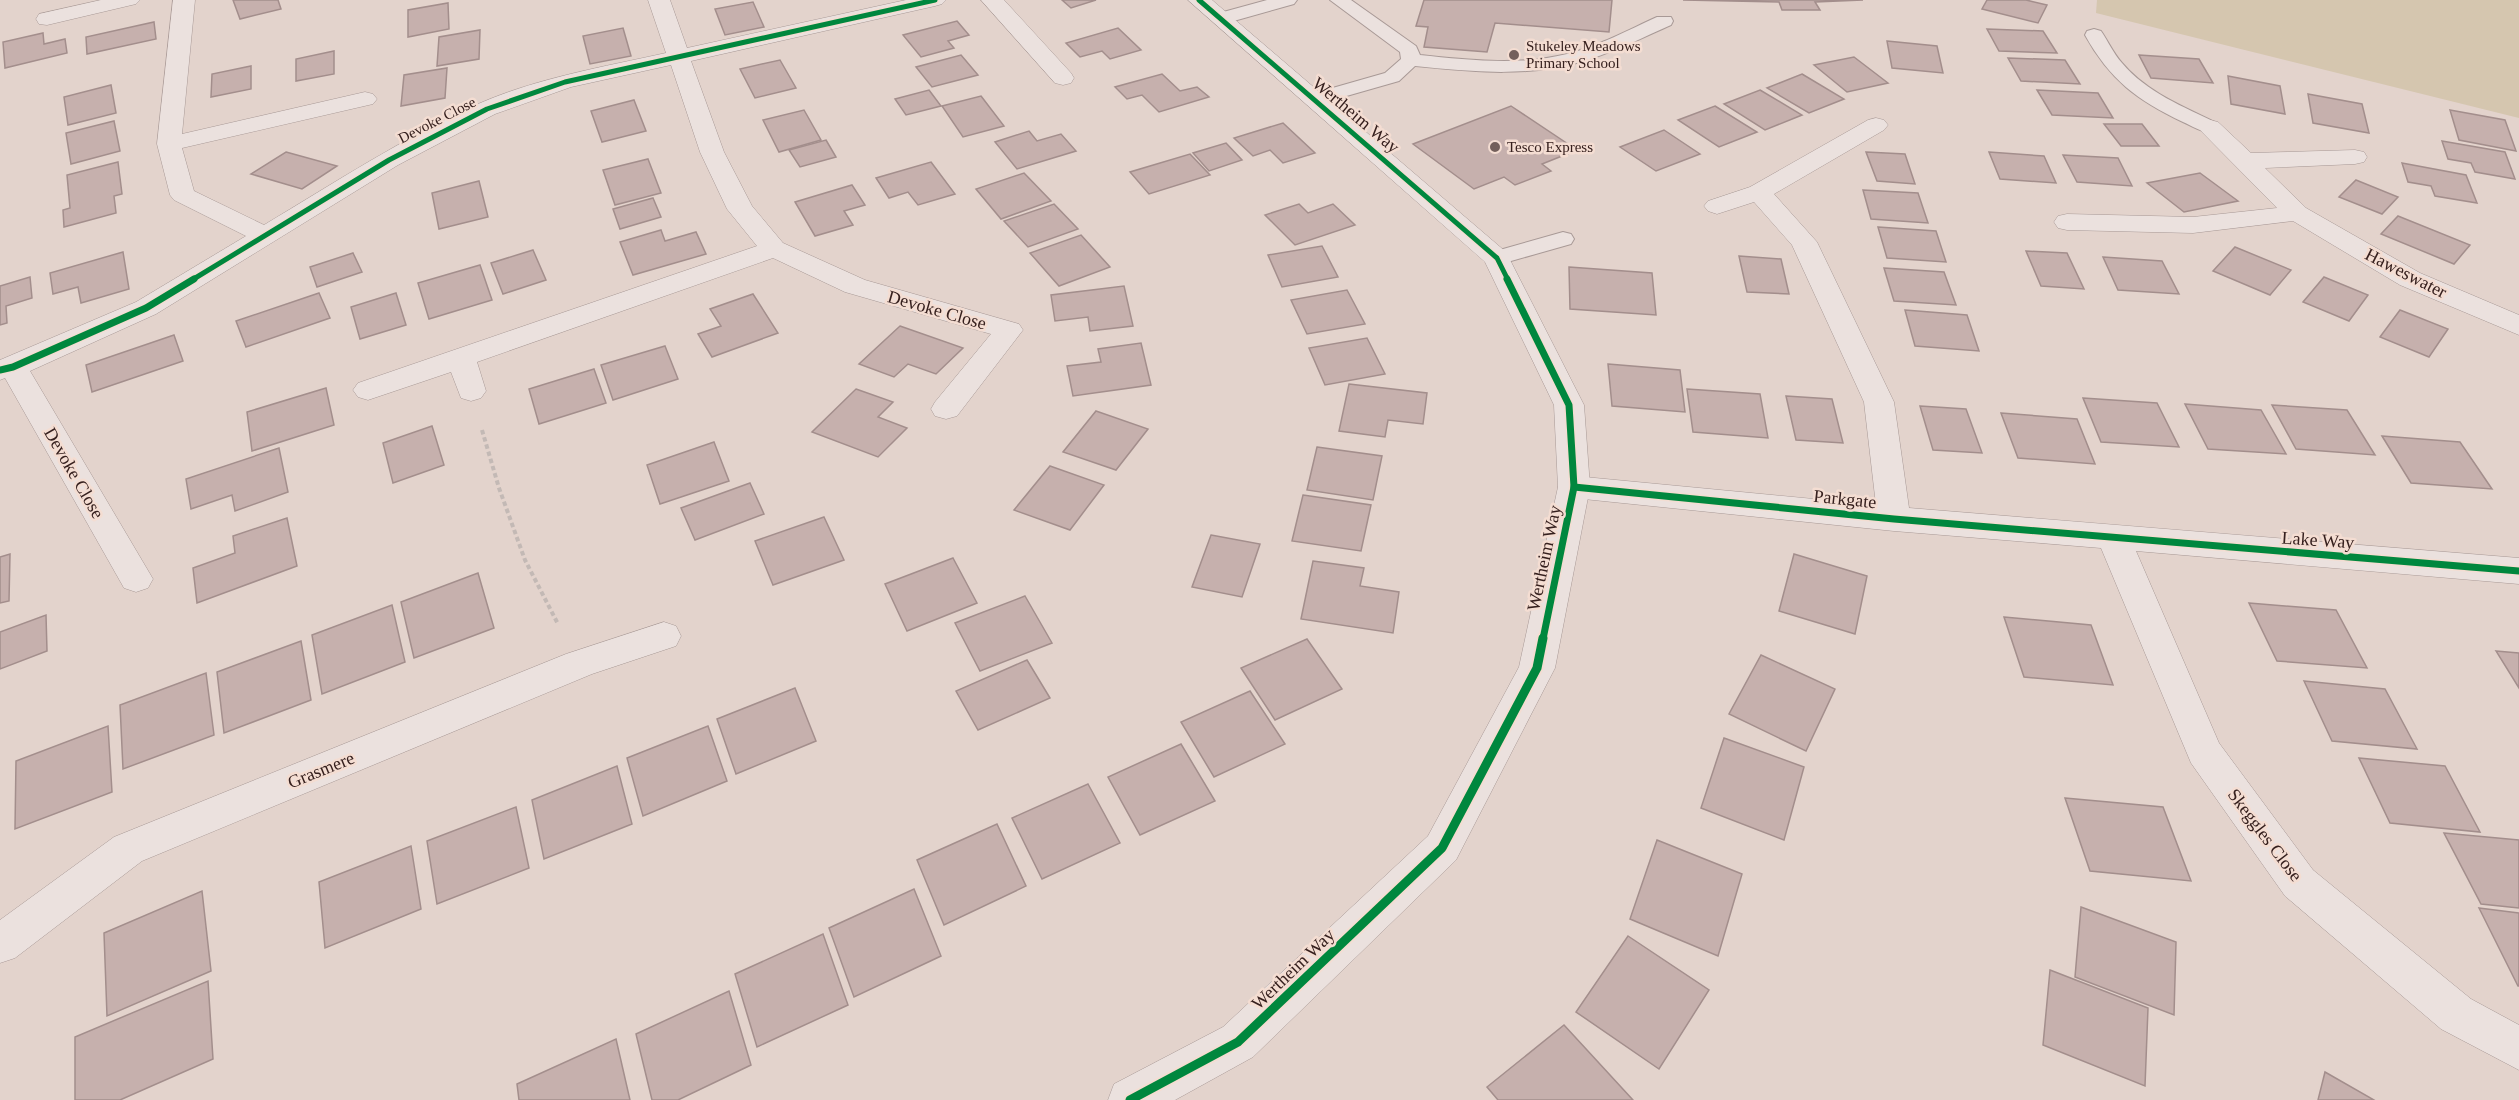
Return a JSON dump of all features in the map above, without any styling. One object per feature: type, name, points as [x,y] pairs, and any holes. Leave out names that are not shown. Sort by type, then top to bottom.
[{"type":"street","points":[[47,19],[129,0]]},
{"type":"street","points":[[184,0],[169,144],[183,195],[266,236]]},
{"type":"street","name":"Devoke Close","points":[[659,0],[711,152],[740,209],[774,249],[855,286],[1009,330],[946,409]]},
{"type":"street","name":"Devoke Close","points":[[136,579],[6,368],[146,308],[389,160],[488,109],[566,82],[931,0]]},
{"type":"street","points":[[992,0],[1063,78]]},
{"type":"street","name":"Wertheim Way","points":[[1130,1100],[1238,1042],[1442,848],[1537,668],[1574,487],[1569,405],[1497,258],[1223,18],[1199,0]]},
{"type":"street","points":[[169,144],[365,99]]},
{"type":"street","points":[[1717,206],[1759,192],[1876,124]]},
{"type":"street","name":"Haweswater","points":[[2210,127],[2297,213],[2410,279],[2519,326]]},
{"type":"street","points":[[2246,161],[2355,157]]},
{"type":"street","name":"Parkgate","points":[[1759,192],[1803,242],[1880,402],[1894,519]]},
{"type":"street","points":[[2067,222],[2193,225],[2297,213]]},
{"type":"street","points":[[368,390],[774,249]]},
{"type":"street","points":[[461,357],[471,391]]},
{"type":"street","name":"Parkgate","points":[[1574,487],[2114,539]]},
{"type":"street","name":"Lake Way","points":[[2114,539],[2519,571]]},
{"type":"street","name":"Skeggles Close","points":[[2114,539],[2205,752],[2300,883],[2456,1014],[2519,1048]]},
{"type":"street","name":"Grasmere","points":[[0,944],[128,849],[579,664],[664,636]]},
{"type":"lane","points":[[1223,18],[1288,0]]},
{"type":"lane","points":[[1339,0],[1408,50],[1411,60]]},
{"type":"lane","points":[[1315,99],[1392,77],[1411,60],[1486,67],[1527,66],[1571,59],[1664,21]]},
{"type":"lane","points":[[2094,35],[2105,58],[2119,74],[2142,93],[2210,127]]},
{"type":"lane","points":[[1497,258],[1563,239]]},
{"type":"path","points":[[471,391],[499,488],[525,560],[579,664]]},
{"type":"shaded area","points":[[2097,0],[2519,0],[2519,118],[2096,13]]},
{"type":"building","points":[[233,0],[278,0],[281,9],[240,19]]},
{"type":"building","points":[[1062,0],[1096,0],[1071,8]]},
{"type":"building","points":[[1424,0],[1612,0],[1609,32],[1495,23],[1487,52],[1424,47],[1428,27],[1416,26]]},
{"type":"building","points":[[1683,0],[1863,0],[1815,2],[1820,10],[1782,10],[1779,2]]},
{"type":"building","points":[[1987,0],[2026,0],[2047,5],[2038,23],[1982,9]]},
{"type":"building","points":[[753,2],[764,27],[725,35],[715,9]]},
{"type":"building","points":[[448,3],[449,29],[408,37],[408,10]]},
{"type":"building","points":[[957,21],[969,35],[948,41],[954,48],[921,57],[903,35]]},
{"type":"building","points":[[154,22],[156,39],[87,54],[86,37]]},
{"type":"building","points":[[623,28],[631,56],[590,64],[583,36]]},
{"type":"building","points":[[1118,28],[1141,50],[1110,59],[1102,51],[1080,57],[1066,43]]},
{"type":"building","points":[[1987,29],[2043,31],[2057,53],[1999,51]]},
{"type":"building","points":[[480,30],[479,59],[437,66],[439,37]]},
{"type":"building","points":[[43,33],[44,44],[65,39],[67,53],[5,68],[3,42]]},
{"type":"building","points":[[1887,41],[1937,46],[1943,73],[1892,68]]},
{"type":"building","points":[[334,51],[334,74],[296,81],[296,59]]},
{"type":"building","points":[[961,55],[978,75],[932,87],[916,67]]},
{"type":"building","points":[[2139,55],[2199,59],[2213,83],[2151,78]]},
{"type":"building","points":[[1854,57],[1888,83],[1847,92],[1814,65]]},
{"type":"building","points":[[2008,58],[2065,60],[2080,84],[2021,81]]},
{"type":"building","points":[[780,60],[796,88],[755,98],[740,69]]},
{"type":"building","points":[[251,66],[251,89],[211,97],[212,74]]},
{"type":"building","points":[[447,68],[445,98],[401,106],[404,75]]},
{"type":"building","points":[[1162,74],[1180,91],[1197,87],[1209,97],[1159,112],[1142,95],[1127,99],[1115,87]]},
{"type":"building","points":[[1802,74],[1844,99],[1809,113],[1767,88]]},
{"type":"building","points":[[2228,76],[2280,86],[2285,114],[2231,104]]},
{"type":"building","points":[[111,85],[116,113],[68,125],[64,97]]},
{"type":"building","points":[[929,90],[941,106],[906,115],[895,99]]},
{"type":"building","points":[[1760,90],[1802,115],[1765,130],[1724,104]]},
{"type":"building","points":[[2037,90],[2098,93],[2113,118],[2052,115]]},
{"type":"building","points":[[2308,94],[2362,104],[2369,133],[2313,123]]},
{"type":"building","points":[[981,96],[1004,126],[963,137],[942,106]]},
{"type":"building","points":[[634,100],[646,131],[602,142],[591,111]]},
{"type":"building","name":"Tesco Express","points":[[1511,106],[1577,150],[1542,164],[1551,171],[1515,185],[1504,177],[1474,189],[1413,144]]},
{"type":"building","points":[[1715,106],[1757,132],[1719,147],[1678,120]]},
{"type":"building","points":[[804,110],[821,140],[779,152],[763,120]]},
{"type":"building","points":[[2450,110],[2505,120],[2516,151],[2459,140]]},
{"type":"building","points":[[114,121],[120,151],[71,164],[66,133]]},
{"type":"building","points":[[1283,123],[1315,153],[1283,163],[1270,150],[1253,156],[1234,138]]},
{"type":"building","points":[[2104,124],[2142,124],[2159,146],[2121,146]]},
{"type":"building","points":[[1664,130],[1700,154],[1656,171],[1620,147]]},
{"type":"building","points":[[1029,131],[1037,141],[1061,134],[1076,151],[1017,169],[995,142]]},
{"type":"building","points":[[826,140],[836,157],[800,167],[789,150]]},
{"type":"building","points":[[2442,141],[2505,152],[2515,179],[2475,172],[2471,163],[2448,159]]},
{"type":"building","points":[[1226,143],[1242,160],[1209,171],[1193,153]]},
{"type":"building","points":[[286,152],[337,166],[302,189],[251,174]]},
{"type":"building","points":[[1866,152],[1905,154],[1915,184],[1877,181]]},
{"type":"building","points":[[1989,152],[2044,156],[2056,183],[2000,179]]},
{"type":"building","points":[[1190,154],[1210,175],[1149,194],[1130,172]]},
{"type":"building","points":[[2063,155],[2118,158],[2132,186],[2077,182]]},
{"type":"building","points":[[648,159],[661,193],[615,205],[603,170]]},
{"type":"building","points":[[118,162],[122,194],[114,196],[116,213],[64,227],[63,210],[70,208],[67,175]]},
{"type":"building","points":[[931,162],[955,194],[918,205],[908,192],[889,198],[876,178]]},
{"type":"building","points":[[2402,163],[2466,175],[2477,203],[2435,196],[2431,186],[2408,182]]},
{"type":"building","points":[[1024,173],[1051,201],[1001,219],[976,189]]},
{"type":"building","points":[[2200,173],[2238,201],[2184,212],[2147,183]]},
{"type":"building","points":[[2356,180],[2398,197],[2382,214],[2339,197]]},
{"type":"building","points":[[479,181],[488,217],[439,229],[432,193]]},
{"type":"building","points":[[852,185],[865,205],[844,211],[853,225],[815,236],[795,202]]},
{"type":"building","points":[[1863,190],[1918,193],[1928,223],[1871,219]]},
{"type":"building","points":[[653,198],[661,217],[620,229],[613,209]]},
{"type":"building","points":[[1054,204],[1078,229],[1028,247],[1004,221]]},
{"type":"building","points":[[1299,204],[1308,213],[1333,204],[1355,225],[1295,245],[1265,215]]},
{"type":"building","points":[[2398,216],[2470,245],[2454,264],[2381,234]]},
{"type":"building","points":[[1878,227],[1936,231],[1946,262],[1887,258]]},
{"type":"building","points":[[661,230],[665,241],[696,232],[706,254],[633,275],[620,242]]},
{"type":"building","points":[[1081,235],[1110,267],[1059,286],[1030,253]]},
{"type":"building","points":[[1322,246],[1338,277],[1282,287],[1268,255]]},
{"type":"building","points":[[2235,247],[2291,270],[2270,295],[2213,271]]},
{"type":"building","points":[[533,250],[546,280],[503,294],[491,263]]},
{"type":"building","points":[[2026,251],[2067,253],[2084,289],[2041,286]]},
{"type":"building","points":[[123,252],[129,289],[81,303],[78,287],[53,294],[50,273]]},
{"type":"building","points":[[353,253],[362,272],[317,287],[310,267]]},
{"type":"building","points":[[1739,256],[1781,259],[1789,294],[1747,292]]},
{"type":"building","points":[[2103,257],[2162,261],[2179,294],[2118,290]]},
{"type":"building","points":[[480,265],[492,300],[429,319],[418,283]]},
{"type":"building","points":[[1569,267],[1652,273],[1656,315],[1570,309]]},
{"type":"building","points":[[1884,268],[1944,272],[1956,305],[1894,301]]},
{"type":"building","points":[[30,277],[32,298],[6,306],[7,323],[0,325],[0,286]]},
{"type":"building","points":[[2324,277],[2368,295],[2349,321],[2303,302]]},
{"type":"building","points":[[1124,286],[1133,326],[1090,331],[1088,317],[1055,321],[1051,295]]},
{"type":"building","points":[[1347,290],[1365,324],[1307,334],[1291,300]]},
{"type":"building","points":[[319,293],[330,318],[246,347],[236,321]]},
{"type":"building","points":[[396,293],[406,325],[360,339],[351,307]]},
{"type":"building","points":[[753,294],[778,333],[712,357],[698,334],[721,326],[710,309]]},
{"type":"building","points":[[1905,310],[1967,315],[1979,351],[1915,346]]},
{"type":"building","points":[[2400,310],[2448,329],[2429,357],[2380,337]]},
{"type":"building","points":[[900,326],[963,348],[936,374],[908,364],[894,377],[859,364]]},
{"type":"building","points":[[174,335],[183,361],[92,392],[86,365]]},
{"type":"building","points":[[1367,338],[1385,374],[1325,385],[1309,348]]},
{"type":"building","points":[[1141,343],[1151,385],[1073,396],[1067,366],[1101,362],[1098,349]]},
{"type":"building","points":[[665,346],[678,379],[613,400],[601,365]]},
{"type":"building","points":[[1608,364],[1680,370],[1685,412],[1612,406]]},
{"type":"building","points":[[594,369],[606,403],[539,424],[529,389]]},
{"type":"building","points":[[1349,384],[1427,393],[1423,424],[1388,420],[1385,437],[1339,431]]},
{"type":"building","points":[[326,388],[334,425],[252,451],[247,412]]},
{"type":"building","points":[[856,389],[893,402],[878,417],[907,428],[878,457],[812,432]]},
{"type":"building","points":[[1687,389],[1760,394],[1768,438],[1693,432]]},
{"type":"building","points":[[1786,396],[1832,399],[1843,443],[1796,440]]},
{"type":"building","points":[[2083,398],[2157,403],[2179,447],[2101,442]]},
{"type":"building","points":[[2185,404],[2261,410],[2286,454],[2208,449]]},
{"type":"building","points":[[2272,405],[2347,410],[2375,455],[2296,449]]},
{"type":"building","points":[[1920,406],[1966,409],[1982,453],[1933,450]]},
{"type":"building","points":[[1096,411],[1148,429],[1116,470],[1063,452]]},
{"type":"building","points":[[2001,413],[2077,419],[2095,464],[2018,458]]},
{"type":"building","points":[[432,426],[444,465],[393,483],[383,443]]},
{"type":"building","points":[[2382,436],[2460,442],[2492,489],[2411,483]]},
{"type":"building","points":[[714,442],[729,481],[660,504],[647,465]]},
{"type":"building","points":[[1317,447],[1382,456],[1373,500],[1307,490]]},
{"type":"building","points":[[279,448],[288,492],[235,511],[232,495],[191,509],[186,479]]},
{"type":"building","points":[[1050,466],[1104,485],[1070,530],[1014,510]]},
{"type":"building","points":[[750,483],[764,514],[695,540],[681,508]]},
{"type":"building","points":[[1303,495],[1371,505],[1361,551],[1292,541]]},
{"type":"building","points":[[824,517],[844,560],[773,585],[755,541]]},
{"type":"building","points":[[287,518],[297,566],[197,603],[193,568],[235,553],[233,536]]},
{"type":"building","points":[[1211,535],[1260,544],[1242,597],[1192,587]]},
{"type":"building","points":[[10,554],[9,601],[0,603],[0,557]]},
{"type":"building","points":[[1794,554],[1867,576],[1855,634],[1779,611]]},
{"type":"building","points":[[953,558],[977,603],[907,631],[885,584]]},
{"type":"building","points":[[1313,561],[1364,568],[1360,586],[1399,592],[1393,633],[1301,619]]},
{"type":"building","points":[[478,573],[494,628],[414,658],[401,602]]},
{"type":"building","points":[[1025,596],[1052,643],[980,671],[955,623]]},
{"type":"building","points":[[2249,603],[2336,610],[2367,668],[2277,661]]},
{"type":"building","points":[[392,605],[405,662],[322,694],[312,635]]},
{"type":"building","points":[[46,615],[47,651],[0,669],[0,632]]},
{"type":"building","points":[[2004,617],[2091,625],[2113,685],[2024,677]]},
{"type":"building","points":[[1307,639],[1342,689],[1275,720],[1241,668]]},
{"type":"building","points":[[301,641],[311,700],[224,733],[217,672]]},
{"type":"building","points":[[2496,651],[2519,653],[2519,688]]},
{"type":"building","points":[[1761,655],[1835,689],[1806,751],[1729,714]]},
{"type":"building","points":[[1027,660],[1050,698],[978,730],[956,691]]},
{"type":"building","points":[[206,673],[214,735],[123,769],[120,705]]},
{"type":"building","points":[[2304,681],[2385,689],[2417,749],[2332,741]]},
{"type":"building","points":[[795,688],[816,741],[736,774],[717,719]]},
{"type":"building","points":[[1250,691],[1285,744],[1214,777],[1181,722]]},
{"type":"building","points":[[108,726],[112,792],[15,829],[16,761]]},
{"type":"building","points":[[708,726],[727,781],[643,816],[627,758]]},
{"type":"building","points":[[1724,738],[1804,767],[1784,840],[1701,808]]},
{"type":"building","points":[[1181,744],[1215,801],[1140,835],[1108,777]]},
{"type":"building","points":[[2359,758],[2445,766],[2480,832],[2390,823]]},
{"type":"building","points":[[617,766],[632,824],[544,859],[532,800]]},
{"type":"building","points":[[1088,784],[1120,843],[1042,879],[1012,818]]},
{"type":"building","points":[[2065,798],[2163,807],[2191,881],[2090,871]]},
{"type":"building","points":[[516,807],[529,868],[437,904],[427,841]]},
{"type":"building","points":[[997,824],[1026,886],[944,925],[917,860]]},
{"type":"building","points":[[2444,833],[2519,840],[2519,908],[2481,904]]},
{"type":"building","points":[[1657,840],[1742,874],[1718,956],[1630,919]]},
{"type":"building","points":[[411,846],[421,909],[325,948],[319,882]]},
{"type":"building","points":[[914,889],[941,956],[854,997],[829,928]]},
{"type":"building","points":[[202,891],[211,971],[107,1016],[104,933]]},
{"type":"building","points":[[2081,907],[2176,942],[2174,1015],[2075,977]]},
{"type":"building","points":[[2479,908],[2519,913],[2519,986],[2518,986]]},
{"type":"building","points":[[823,934],[848,1005],[757,1047],[735,974]]},
{"type":"building","points":[[1628,936],[1709,990],[1659,1069],[1576,1012]]},
{"type":"building","points":[[2050,970],[2148,1008],[2145,1086],[2043,1045]]},
{"type":"building","points":[[208,981],[213,1059],[120,1100],[75,1100],[75,1037]]},
{"type":"building","points":[[729,991],[751,1065],[678,1100],[652,1100],[636,1034]]},
{"type":"building","points":[[1564,1025],[1633,1100],[1498,1100],[1487,1087]]},
{"type":"building","points":[[616,1039],[630,1100],[519,1100],[517,1084]]},
{"type":"building","points":[[2325,1072],[2374,1100],[2318,1100]]},
{"type":"cycle path","points":[[0,370],[13,367],[146,308],[389,160],[487,109],[565,82],[935,0]]},
{"type":"cycle path","points":[[1130,1100],[1238,1042],[1442,848],[1537,668],[1574,487],[1569,405],[1497,258],[1199,0]]},
{"type":"cycle path","points":[[1574,487],[1894,519],[2519,571]]},
{"type":"place","name":"Stukeley Meadows Primary School","points":[[1514,55]]},
{"type":"place","name":"Tesco Express","points":[[1495,147]]}]
